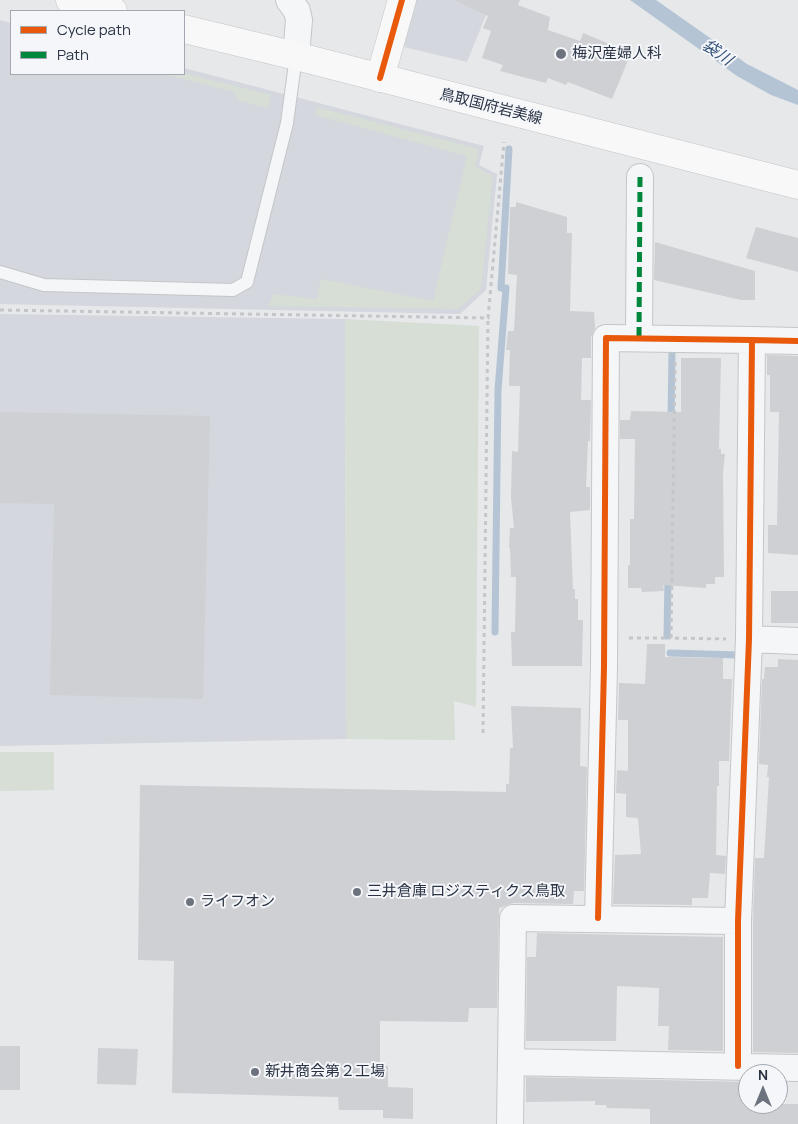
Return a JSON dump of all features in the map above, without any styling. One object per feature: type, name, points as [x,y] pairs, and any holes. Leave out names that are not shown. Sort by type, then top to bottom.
[{"type":"main road","points":[[70,0],[109,10]]},
{"type":"main road","points":[[380,78],[402,0]]},
{"type":"main road","name":"鳥取国府岩美線","points":[[185,29],[798,185]]},
{"type":"street","points":[[289,0],[297,10],[296,56]]},
{"type":"street","points":[[639,338],[640,177]]},
{"type":"street","points":[[598,918],[604,638],[606,338],[798,341]]},
{"type":"street","points":[[738,1064],[738,921],[749,639],[752,340]]},
{"type":"street","points":[[749,639],[798,641]]},
{"type":"street","points":[[510,1124],[513,918],[738,921]]},
{"type":"street","points":[[511,1062],[738,1066]]},
{"type":"lane","points":[[0,272],[44,285],[233,290],[247,282],[287,123],[296,56]]},
{"type":"path","points":[[483,733],[488,318],[504,142]]},
{"type":"path","points":[[0,310],[488,318]]},
{"type":"path","points":[[671,638],[675,338]]},
{"type":"path","points":[[604,638],[749,639]]},
{"type":"shaded area","points":[[416,0],[492,0],[467,62],[404,47]]},
{"type":"shaded area","points":[[0,20],[10,23],[10,75],[185,75],[185,68],[484,146],[479,165],[497,174],[486,290],[460,314],[0,304]]},
{"type":"shaded area","points":[[185,73],[271,95],[268,108],[238,100],[234,92],[167,75],[185,75]]},
{"type":"shaded area","points":[[317,107],[479,149],[475,166],[493,176],[481,289],[458,309],[269,306],[273,294],[317,299],[321,279],[433,301],[467,156],[315,115]]},
{"type":"shaded area","points":[[0,314],[345,319],[346,739],[0,746]]},
{"type":"shaded area","points":[[345,319],[479,326],[476,707],[454,701],[455,740],[346,739]]},
{"type":"shaded area","points":[[0,752],[54,752],[54,790],[0,791]]},
{"type":"water","name":"袋川","points":[[630,0],[656,0],[747,64],[798,90],[798,105],[771,95],[737,76]]},
{"type":"building","points":[[454,0],[520,0],[518,5],[550,17],[548,30],[580,41],[583,33],[631,53],[612,99],[568,82],[566,85],[548,78],[546,83],[500,71],[503,65],[482,58],[491,31],[483,28],[488,16]]},
{"type":"building","points":[[516,202],[567,217],[567,233],[572,233],[570,311],[594,312],[595,328],[591,337],[591,358],[582,358],[581,400],[591,400],[586,487],[590,487],[590,510],[570,512],[573,589],[575,589],[575,599],[578,599],[578,620],[583,620],[582,666],[512,666],[511,632],[515,632],[516,577],[511,577],[509,548],[510,528],[514,528],[511,498],[512,451],[518,452],[520,386],[509,386],[510,350],[506,350],[508,331],[514,331],[517,275],[508,274],[510,207],[516,207]]},
{"type":"building","points":[[756,227],[798,238],[798,272],[746,258]]},
{"type":"building","points":[[655,242],[755,271],[755,300],[741,300],[654,280]]},
{"type":"building","points":[[767,355],[798,356],[798,555],[768,553],[768,525],[777,525],[779,412],[770,412],[770,375],[767,375]]},
{"type":"building","points":[[681,358],[721,358],[719,449],[721,449],[721,454],[725,454],[723,472],[724,577],[715,577],[715,584],[706,584],[706,588],[663,585],[664,591],[642,592],[641,588],[628,588],[630,519],[634,519],[635,439],[620,439],[620,420],[630,420],[631,411],[681,412]]},
{"type":"building","points":[[0,412],[210,416],[203,699],[50,695],[54,504],[0,503]]},
{"type":"building","points":[[771,591],[798,591],[798,623],[771,623]]},
{"type":"building","points":[[647,644],[665,644],[665,657],[723,658],[723,679],[732,679],[729,761],[719,761],[719,786],[717,786],[716,855],[726,856],[725,874],[710,873],[708,898],[692,898],[692,905],[613,904],[615,855],[641,854],[638,818],[626,817],[626,794],[616,793],[617,770],[628,771],[628,720],[618,720],[619,683],[645,684]]},
{"type":"building","points":[[778,659],[798,660],[798,1053],[753,1052],[755,858],[764,858],[769,777],[767,777],[768,765],[759,764],[762,679],[764,679],[765,667],[778,667]]},
{"type":"building","points":[[511,706],[581,708],[580,766],[587,767],[584,891],[574,891],[573,904],[513,903],[499,908],[497,1008],[469,1008],[468,1022],[380,1021],[380,1065],[388,1066],[388,1087],[413,1088],[413,1119],[383,1118],[383,1110],[339,1110],[338,1097],[172,1093],[174,961],[138,960],[140,785],[506,792],[506,784],[509,784],[510,748],[513,748]]},
{"type":"building","points":[[537,933],[723,937],[723,1051],[668,1050],[669,1026],[658,1026],[659,988],[617,986],[616,1041],[526,1041],[527,957],[536,957]]},
{"type":"building","points":[[0,1046],[20,1046],[20,1090],[0,1090]]},
{"type":"building","points":[[98,1048],[138,1049],[136,1085],[97,1084]]},
{"type":"building","points":[[526,1077],[738,1082],[738,1114],[788,1114],[788,1104],[798,1104],[798,1124],[650,1124],[650,1109],[607,1108],[606,1105],[595,1105],[595,1101],[526,1102]]},
{"type":"waterway","points":[[495,632],[498,390],[506,288],[501,288],[509,149]]},
{"type":"waterway","points":[[671,421],[672,350]]},
{"type":"waterway","points":[[667,636],[668,577]]},
{"type":"waterway","points":[[670,653],[739,655]]},
{"type":"marked path","points":[[639,337],[640,177]]},
{"type":"cycle path","points":[[380,78],[402,0]]},
{"type":"cycle path","points":[[598,918],[604,667],[606,338],[752,340]]},
{"type":"cycle path","points":[[738,1064],[738,921],[749,639],[752,340],[798,341]]},
{"type":"place","name":"梅沢産婦人科","points":[[561,54]]},
{"type":"place","name":"三井倉庫 ロジスティクス鳥取","points":[[357,892]]},
{"type":"place","name":"ライフオン","points":[[190,902]]},
{"type":"place","name":"新井商会第２工場","points":[[255,1072]]}]
